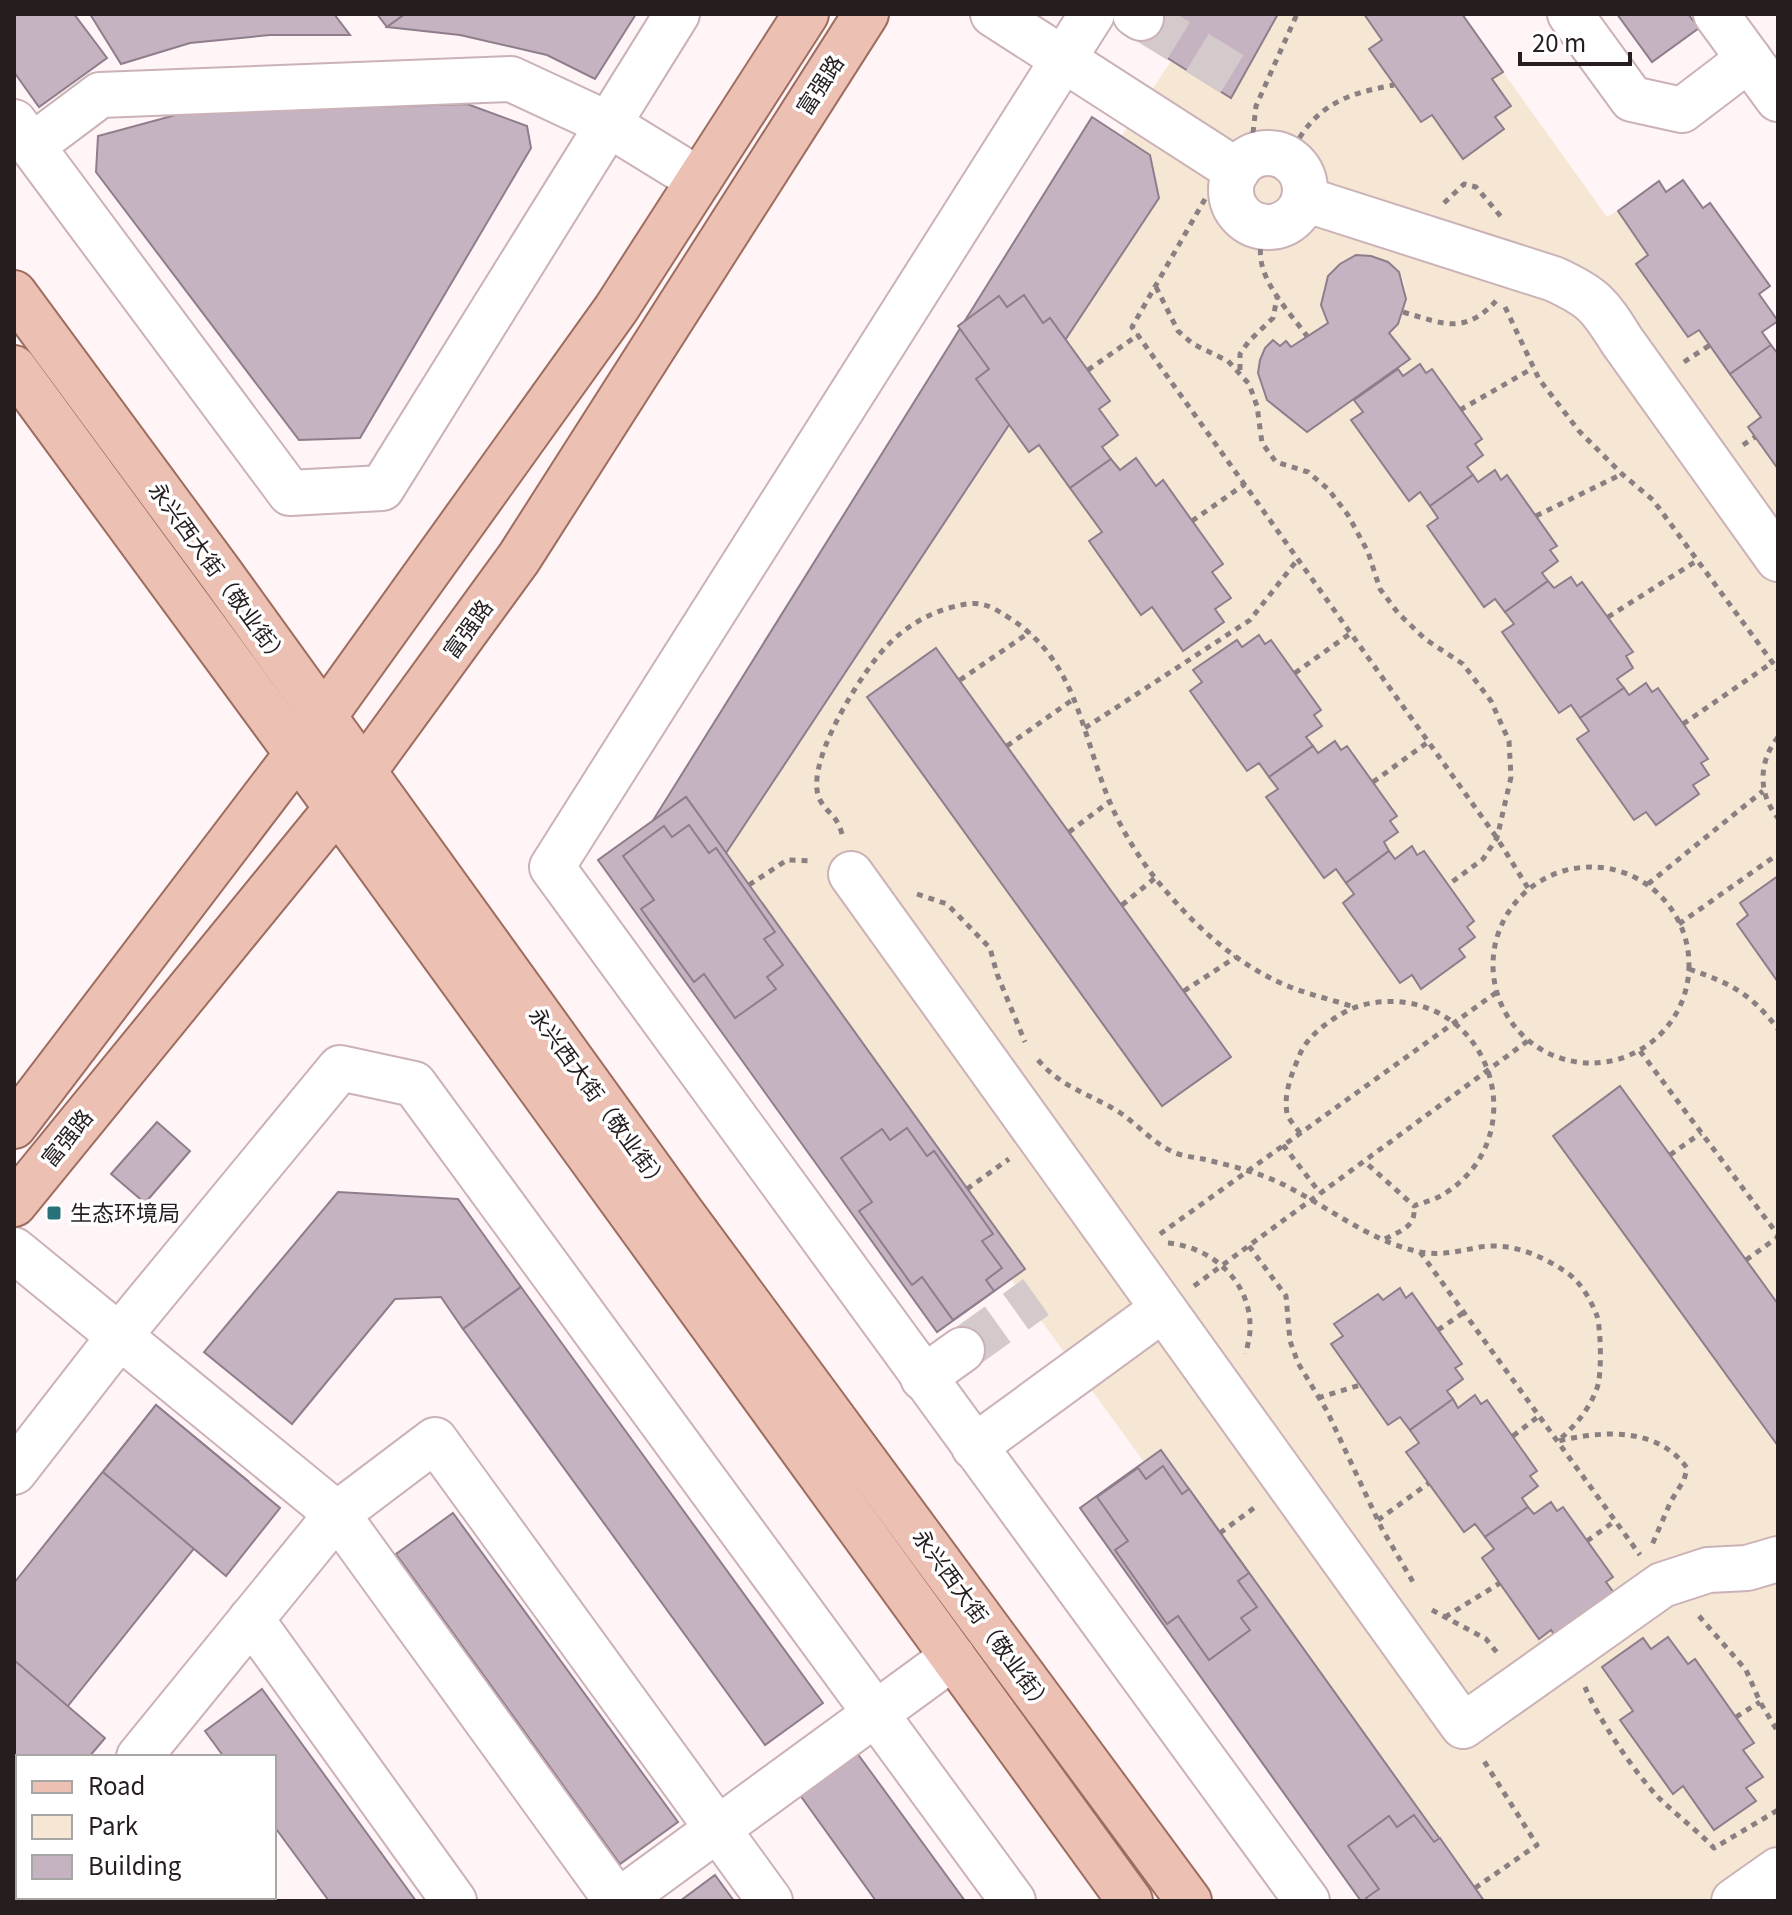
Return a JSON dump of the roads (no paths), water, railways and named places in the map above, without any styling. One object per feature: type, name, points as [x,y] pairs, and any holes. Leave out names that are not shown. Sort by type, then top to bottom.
[{"type":"main road","points":[[14,1126],[297,754],[616,309],[806,14]]},
{"type":"main road","name":"富强路","points":[[14,1204],[364,774],[519,558],[866,14]]},
{"type":"main road","name":"永兴西大街（敬业街）","points":[[14,293],[681,1212],[1189,1901]]},
{"type":"main road","name":"永兴西大街（敬业街）","points":[[14,368],[1130,1901]]},
{"type":"lane","points":[[677,14],[608,124],[382,488],[290,493],[23,134],[100,95],[511,79],[608,124],[699,180]]},
{"type":"lane","points":[[993,14],[1064,59],[1249,162],[1295,164],[1302,175],[1304,199],[1291,219],[1269,227],[1257,225],[1238,211],[1232,201],[1231,189],[1249,162]]},
{"type":"lane","points":[[1092,14],[552,867],[1307,1901]]},
{"type":"lane","points":[[1570,14],[1632,99],[1682,110],[1749,59]]},
{"type":"lane","points":[[1716,14],[1778,99]]},
{"type":"lane","points":[[1304,199],[1554,279],[1587,294],[1603,311],[1636,362],[1778,559]]},
{"type":"lane","points":[[860,887],[1463,1726],[1662,1585],[1708,1570],[1747,1568],[1778,1559]]},
{"type":"lane","points":[[14,1472],[119,1336],[340,1068],[414,1084],[1013,1901]]},
{"type":"lane","points":[[14,1250],[337,1514],[618,1901],[953,1657]]},
{"type":"lane","points":[[974,1447],[1163,1309]]},
{"type":"lane","points":[[923,1378],[962,1350]]},
{"type":"lane","points":[[141,1755],[337,1514],[435,1440],[770,1901]]},
{"type":"lane","points":[[251,1619],[454,1901]]},
{"type":"lane","points":[[1734,1901],[1778,1870]]},
{"type":"tunnel","points":[[1141,18],[1232,74]]},
{"type":"tunnel","points":[[962,1350],[1036,1297]]},
{"type":"place","name":"生态环境局","points":[[54,1213]]}]
